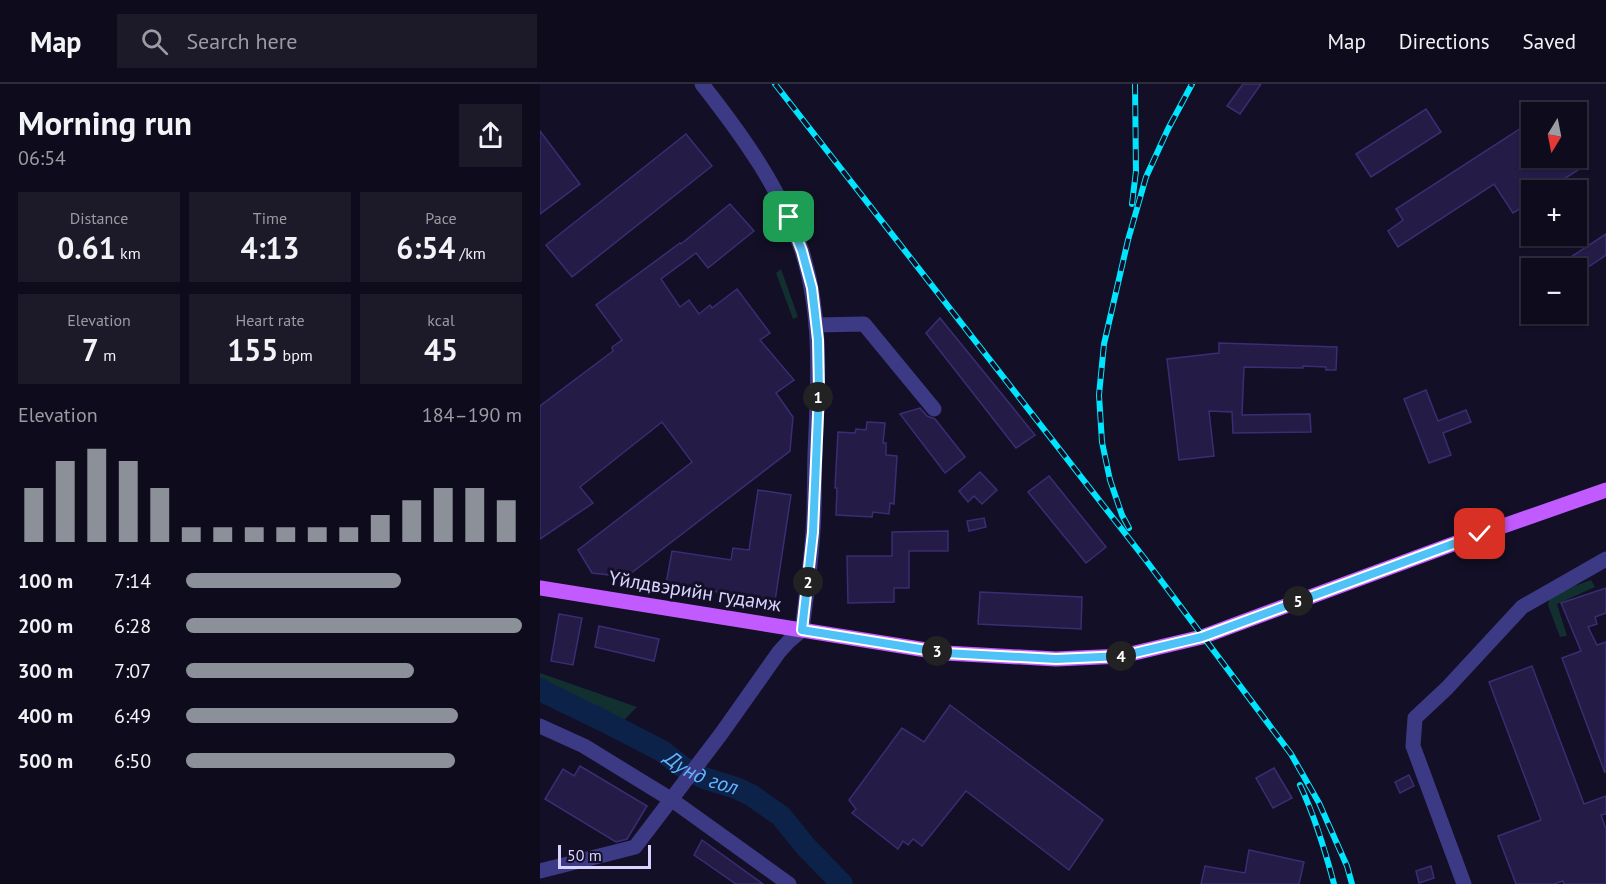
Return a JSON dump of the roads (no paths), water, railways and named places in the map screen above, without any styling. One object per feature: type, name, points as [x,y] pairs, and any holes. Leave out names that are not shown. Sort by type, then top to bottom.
[{"type":"main road","name":"Yйлдвэрийн гудамж","points":[[540,588],[945,653],[1056,659],[1122,656],[1202,637],[1606,489]]},
{"type":"street","points":[[540,871],[635,847],[721,734],[783,646],[802,630],[813,532],[819,391],[818,340],[809,279],[802,251],[789,217],[771,182],[702,84]]},
{"type":"street","points":[[816,325],[864,324],[934,409]]},
{"type":"street","points":[[1464,884],[1413,746],[1415,718],[1447,688],[1522,607],[1606,559]]},
{"type":"street","points":[[540,726],[584,746],[674,796],[789,884]]},
{"type":"waterway","name":"Дунд гол","points":[[540,689],[662,751],[684,768],[751,795],[781,816],[806,847],[842,884]]},
{"type":"railway","points":[[775,84],[1145,559],[1291,754],[1319,803],[1347,866],[1352,884]]},
{"type":"railway","points":[[1132,204],[1136,171],[1135,84]]},
{"type":"railway","points":[[1129,528],[1110,480],[1102,442],[1099,395],[1104,344],[1128,240],[1146,177],[1192,84]]},
{"type":"railway","points":[[1300,785],[1319,834],[1334,884]]}]
